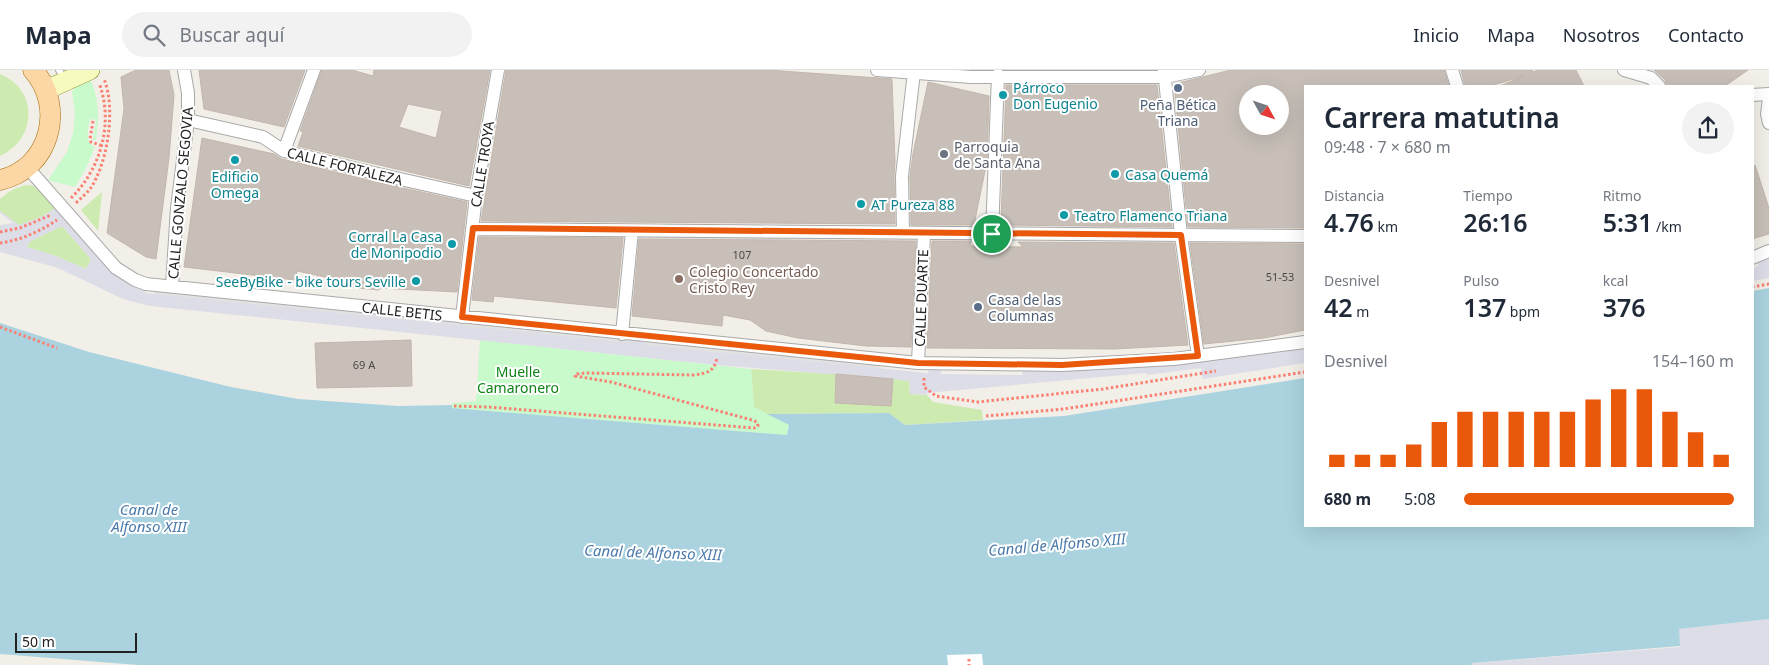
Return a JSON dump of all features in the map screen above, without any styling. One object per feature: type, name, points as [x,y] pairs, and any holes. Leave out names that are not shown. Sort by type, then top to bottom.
[{"type":"main road","points":[[0,180],[16,174],[27,167],[44,145],[49,132],[51,111],[46,90],[33,70]]},
{"type":"main road","points":[[46,90],[62,76],[96,73]]},
{"type":"street","name":"CALLE GONZALO SEGOVIA","points":[[172,286],[178,208],[188,120],[188,94],[184,70]]},
{"type":"street","points":[[284,151],[314,70]]},
{"type":"street","name":"CALLE TROYA","points":[[462,317],[476,196],[498,70]]},
{"type":"street","points":[[877,70],[971,76],[1165,73],[1199,70]]},
{"type":"street","points":[[1452,70],[1457,85]]},
{"type":"street","points":[[1624,70],[1651,78],[1658,85]]},
{"type":"street","points":[[903,233],[902,176],[914,72]]},
{"type":"street","points":[[1165,73],[1181,235],[1198,356]]},
{"type":"street","points":[[992,234],[998,76]]},
{"type":"street","points":[[1754,95],[1769,94]]},
{"type":"street","points":[[1769,99],[1767,114],[1769,123]]},
{"type":"street","name":"CALLE FORTALEZA","points":[[188,120],[263,137],[284,151],[382,176],[476,196]]},
{"type":"street","name":"CALLE BETIS","points":[[27,167],[109,260],[125,275],[146,284],[918,363],[1062,365],[1198,356],[1304,342]]},
{"type":"street","points":[[473,228],[924,234],[1304,236]]},
{"type":"street","points":[[622,334],[632,231]]},
{"type":"street","name":"CALLE DUARTE","points":[[918,363],[924,234]]},
{"type":"street","points":[[1754,257],[1769,251]]},
{"type":"path","points":[[0,243],[16,240],[42,230],[90,188],[105,155],[106,106],[96,73]]},
{"type":"path","points":[[92,121],[91,142],[104,146]]},
{"type":"path","points":[[0,232],[20,228],[65,210],[92,173],[104,146]]},
{"type":"path","points":[[1754,287],[1769,284]]},
{"type":"path","points":[[0,327],[57,348]]},
{"type":"path","points":[[454,406],[754,428],[758,426],[757,422],[752,420],[611,382],[575,376],[586,373],[694,375],[709,372],[716,365],[717,358]]},
{"type":"path","points":[[924,378],[924,387],[936,396],[978,402],[1102,389],[1216,371]]},
{"type":"path","points":[[986,416],[1064,409],[1304,372]]},
{"type":"path","points":[[969,659],[969,665]]},
{"type":"green space","points":[[0,74],[13,81],[22,91],[27,102],[28,115],[27,127],[21,138],[12,148],[0,156]]},
{"type":"green space","points":[[90,78],[96,95],[98,123],[96,140],[93,140],[96,120],[90,119],[88,139],[95,147],[75,187],[48,180],[67,152],[73,133],[75,113],[72,92],[75,87]]},
{"type":"green space","points":[[27,185],[36,186],[57,207],[41,217],[19,225],[0,211],[0,199],[13,190]]},
{"type":"green space","points":[[102,192],[98,231],[81,210]]},
{"type":"green space","points":[[62,226],[91,259],[86,269],[56,256],[27,247],[29,242]]},
{"type":"green space","name":"Muelle Camaronero","points":[[480,340],[751,369],[754,407],[789,425],[787,435],[452,408],[452,403],[476,401]]},
{"type":"green space","points":[[751,369],[836,374],[835,403],[891,406],[893,379],[909,381],[910,394],[927,395],[933,402],[982,410],[983,420],[905,425],[889,413],[767,414],[754,407]]},
{"type":"shaded area","points":[[57,207],[145,288],[145,293],[631,343],[632,338],[645,340],[645,345],[928,373],[929,368],[941,369],[941,374],[1023,375],[1022,370],[1304,346],[1304,363],[1203,379],[1201,368],[1147,375],[1146,373],[927,393],[927,395],[910,394],[909,381],[893,379],[716,365],[150,306],[123,299],[58,268],[0,252],[0,225],[13,223],[0,211],[19,225],[41,217]],"holes":[[[62,226],[91,259],[86,269],[56,256],[27,247],[29,242]]]},
{"type":"shaded area","points":[[520,234],[791,236],[790,241],[520,236]]},
{"type":"shaded area","points":[[1769,258],[1769,278],[1754,281],[1754,268],[1758,266],[1758,262]]},
{"type":"shaded area","points":[[154,290],[881,365],[879,370],[154,297]]},
{"type":"shaded area","points":[[1769,619],[1769,665],[1471,665],[1471,663],[1680,647],[1678,629]]},
{"type":"water","name":"Canal de Alfonso XIII","points":[[1769,288],[1769,619],[1679,629],[1680,646],[1472,663],[1471,665],[138,665],[0,654],[0,323],[89,352],[231,387],[298,399],[398,406],[452,405],[452,408],[787,435],[789,425],[767,414],[889,413],[905,425],[1064,416],[1304,378],[1304,527],[1754,527],[1754,291]]},
{"type":"pier","points":[[982,654],[983,665],[948,665],[947,655]]},
{"type":"building","points":[[136,70],[169,70],[174,95],[169,158],[156,259],[146,257],[107,233],[124,109],[121,77]]},
{"type":"building","points":[[199,70],[305,70],[284,127],[204,109]]},
{"type":"building","points":[[322,70],[352,70],[373,76],[374,70],[490,70],[469,186],[298,146],[303,132],[300,131]],"holes":[[[408,104],[442,111],[436,138],[399,127]]]},
{"type":"building","points":[[506,70],[768,70],[892,79],[895,224],[481,221]]},
{"type":"building","points":[[1231,70],[1444,70],[1449,85],[1304,85],[1304,228],[1188,227],[1174,84]]},
{"type":"building","points":[[1461,70],[1532,70],[1533,72],[1539,70],[1576,70],[1584,85],[1502,85],[1524,76],[1493,85],[1465,85]]},
{"type":"building","points":[[1654,70],[1748,70],[1726,85],[1667,85],[1665,80]]},
{"type":"building","name":"Parroquia de Santa Ana","points":[[928,82],[989,96],[987,161],[974,225],[911,225],[910,176]]},
{"type":"building","points":[[1006,85],[1157,85],[1172,227],[1004,225],[1001,222]]},
{"type":"building","points":[[202,138],[274,154],[282,159],[380,183],[467,202],[457,292],[379,288],[379,290],[348,287],[348,282],[297,271],[295,280],[184,267]]},
{"type":"building","points":[[1754,165],[1769,208],[1769,234],[1754,238]]},
{"type":"building","points":[[479,237],[623,238],[616,308],[494,296],[493,302],[472,300]]},
{"type":"building","points":[[639,239],[916,241],[911,347],[866,346],[798,338],[766,331],[750,320],[723,315],[722,326],[632,316]]},
{"type":"building","points":[[932,241],[971,241],[970,246],[1023,247],[1018,242],[1174,243],[1188,345],[1115,349],[927,348]]},
{"type":"building","points":[[1190,243],[1304,244],[1304,330],[1264,338],[1204,344]]},
{"type":"building","points":[[411,340],[412,386],[317,388],[315,343]]},
{"type":"building","points":[[836,374],[893,379],[891,406],[835,403]]},
{"type":"place","name":"Peña Bética Triana","points":[[1178,88]]},
{"type":"place","name":"Párroco Don Eugenio","points":[[1003,95]]},
{"type":"place","name":"Parroquia de Santa Ana","points":[[944,154]]},
{"type":"place","name":"Edificio Omega","points":[[235,160]]},
{"type":"place","name":"Casa Quemá","points":[[1115,174]]},
{"type":"place","name":"AT Pureza 88","points":[[861,204]]},
{"type":"place","name":"Teatro Flamenco Triana","points":[[1064,215]]},
{"type":"place","name":"Corral La Casa de Monipodio","points":[[452,244]]},
{"type":"place","name":"Colegio Concertado Cristo Rey","points":[[679,279]]},
{"type":"place","name":"SeeByBike - bike tours Seville","points":[[416,281]]},
{"type":"place","name":"Casa de las Columnas","points":[[978,307]]},
{"type":"route","points":[[473,228],[992,234],[1181,235],[1198,356],[1062,365],[918,363],[462,317],[473,228]]}]
